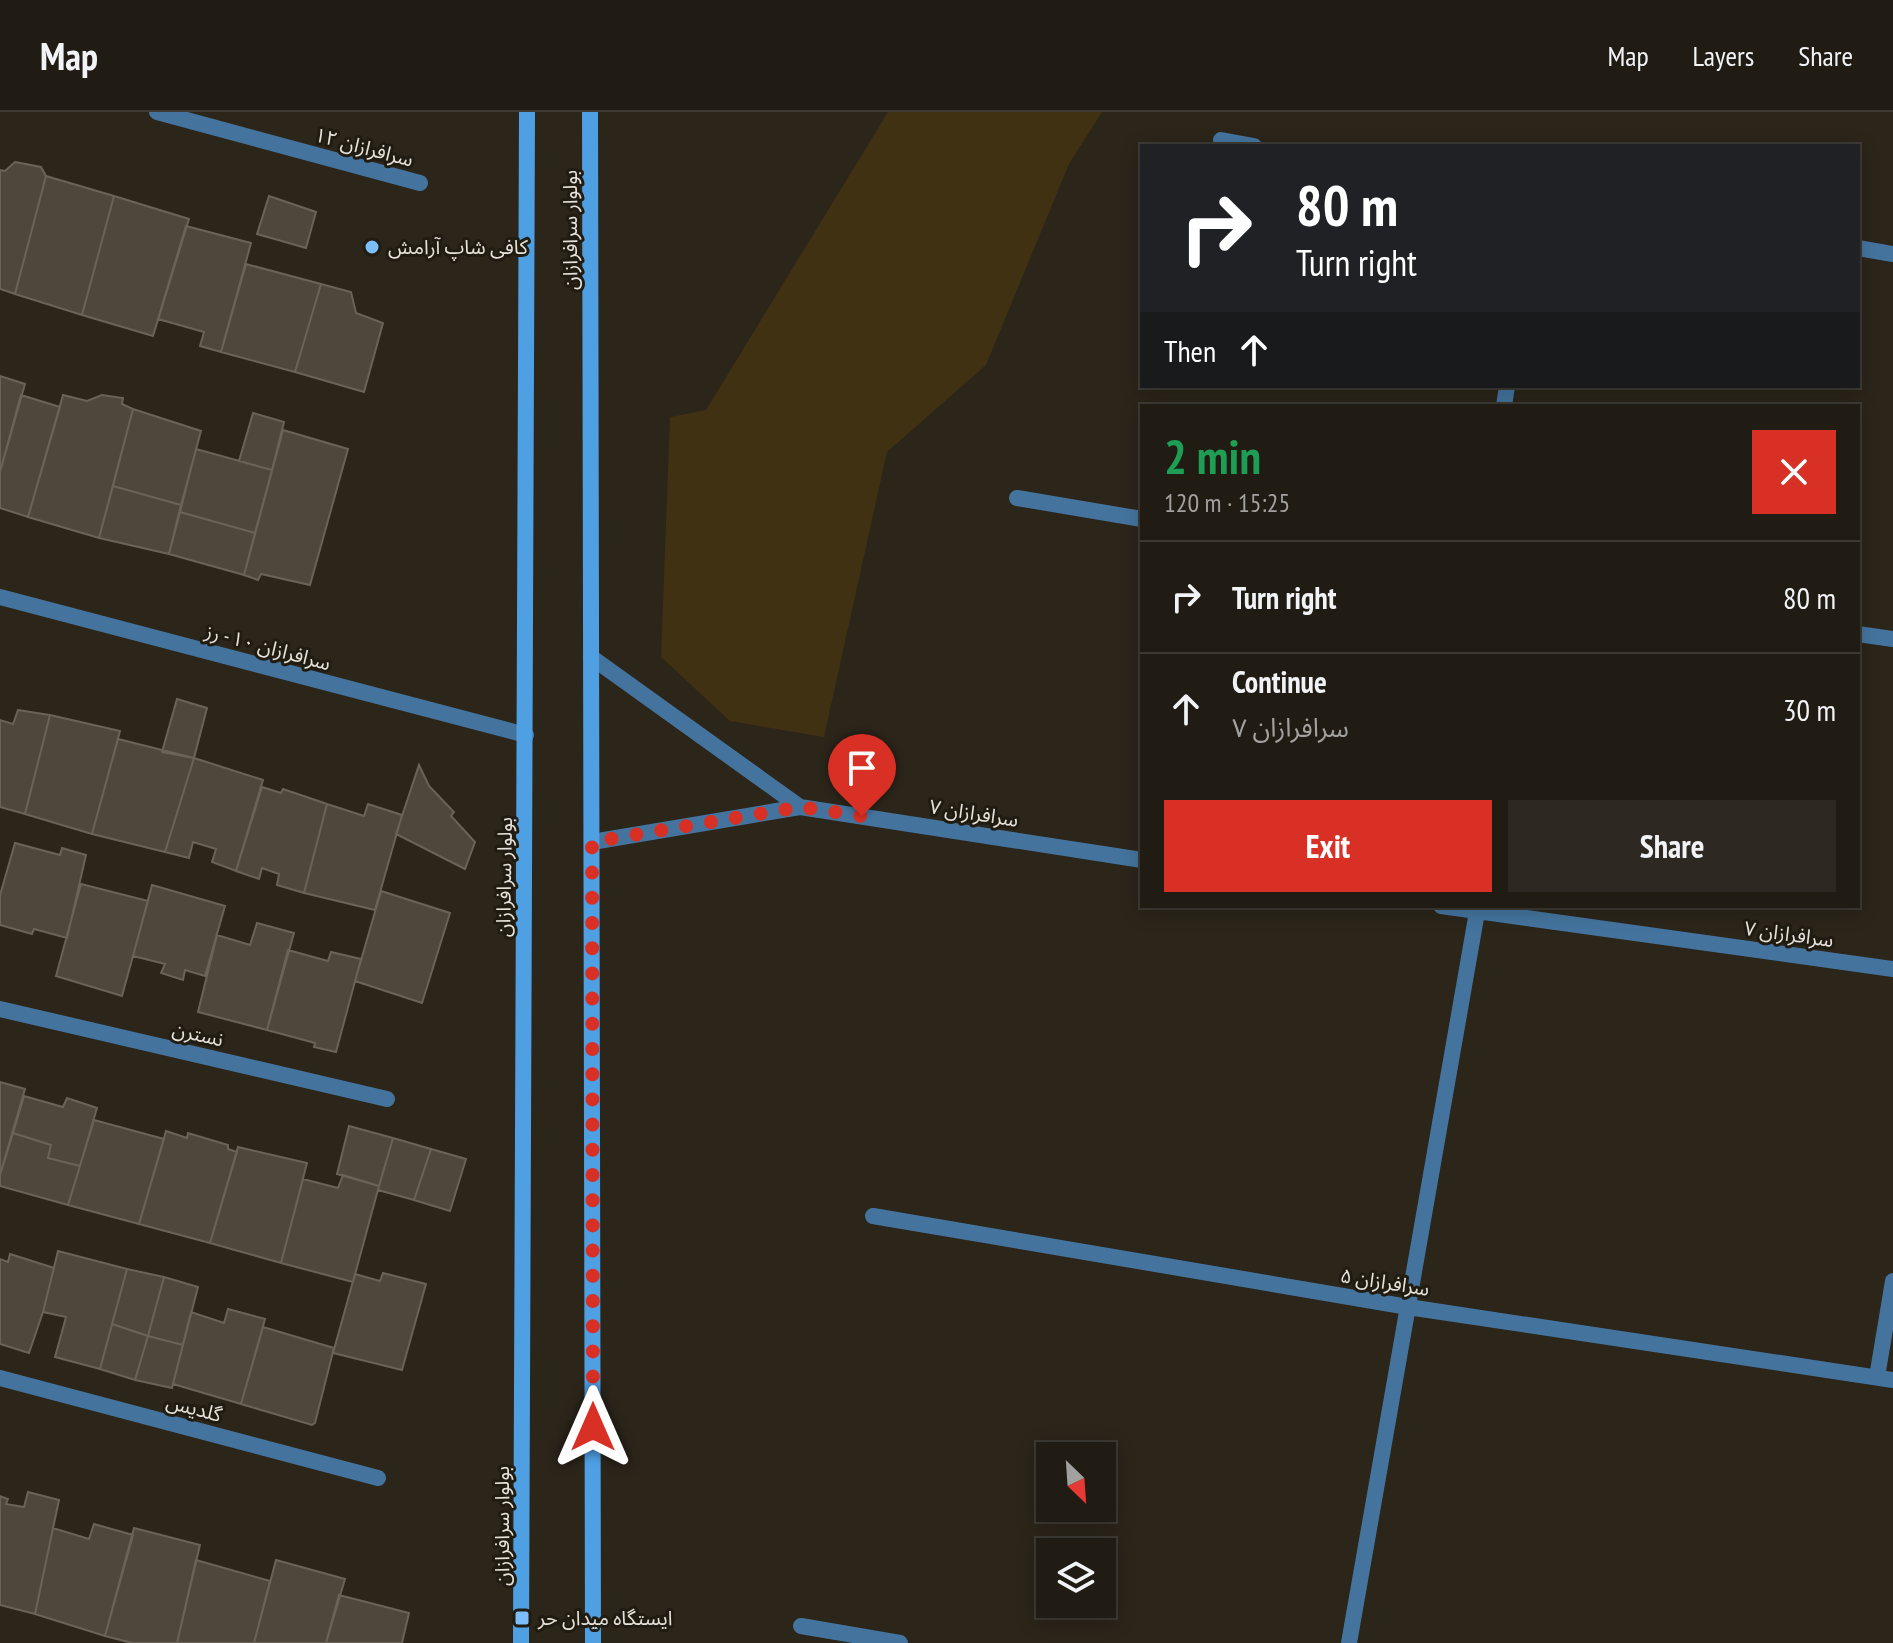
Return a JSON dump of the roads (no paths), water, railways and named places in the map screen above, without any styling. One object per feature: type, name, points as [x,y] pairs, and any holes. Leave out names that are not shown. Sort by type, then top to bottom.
[{"type":"main road","name":"بولوار سرافرازان","points":[[521,1643],[527,112]]},
{"type":"main road","name":"بولوار سرافرازان","points":[[590,112],[593,1643]]},
{"type":"street","name":"سرافرازان ۱۲","points":[[157,112],[420,183]]},
{"type":"street","points":[[1221,140],[1243,144]]},
{"type":"street","points":[[1860,248],[1893,254]]},
{"type":"street","points":[[1017,498],[1140,519]]},
{"type":"street","name":"سرافرازان ۱۰ - رز","points":[[0,597],[526,735]]},
{"type":"street","points":[[1860,634],[1893,639]]},
{"type":"street","points":[[591,657],[800,807]]},
{"type":"street","points":[[592,842],[800,807]]},
{"type":"street","name":"سرافرازان ۷","points":[[800,807],[1140,860]]},
{"type":"street","name":"سرافرازان ۷","points":[[1453,908],[1893,969]]},
{"type":"street","points":[[1349,1643],[1477,912]]},
{"type":"street","name":"نسترن","points":[[0,1009],[387,1099]]},
{"type":"street","name":"سرافرازان ۵","points":[[873,1216],[1408,1307],[1885,1378]]},
{"type":"street","points":[[1885,1378],[1893,1281]]},
{"type":"street","name":"گلدیس","points":[[0,1378],[378,1478]]},
{"type":"street","points":[[801,1626],[900,1643]]},
{"type":"place","name":"کافی شاپ آرامش","points":[[372,247]]},
{"type":"place","name":"ایستگاه میدان حر","points":[[522,1618]]}]
